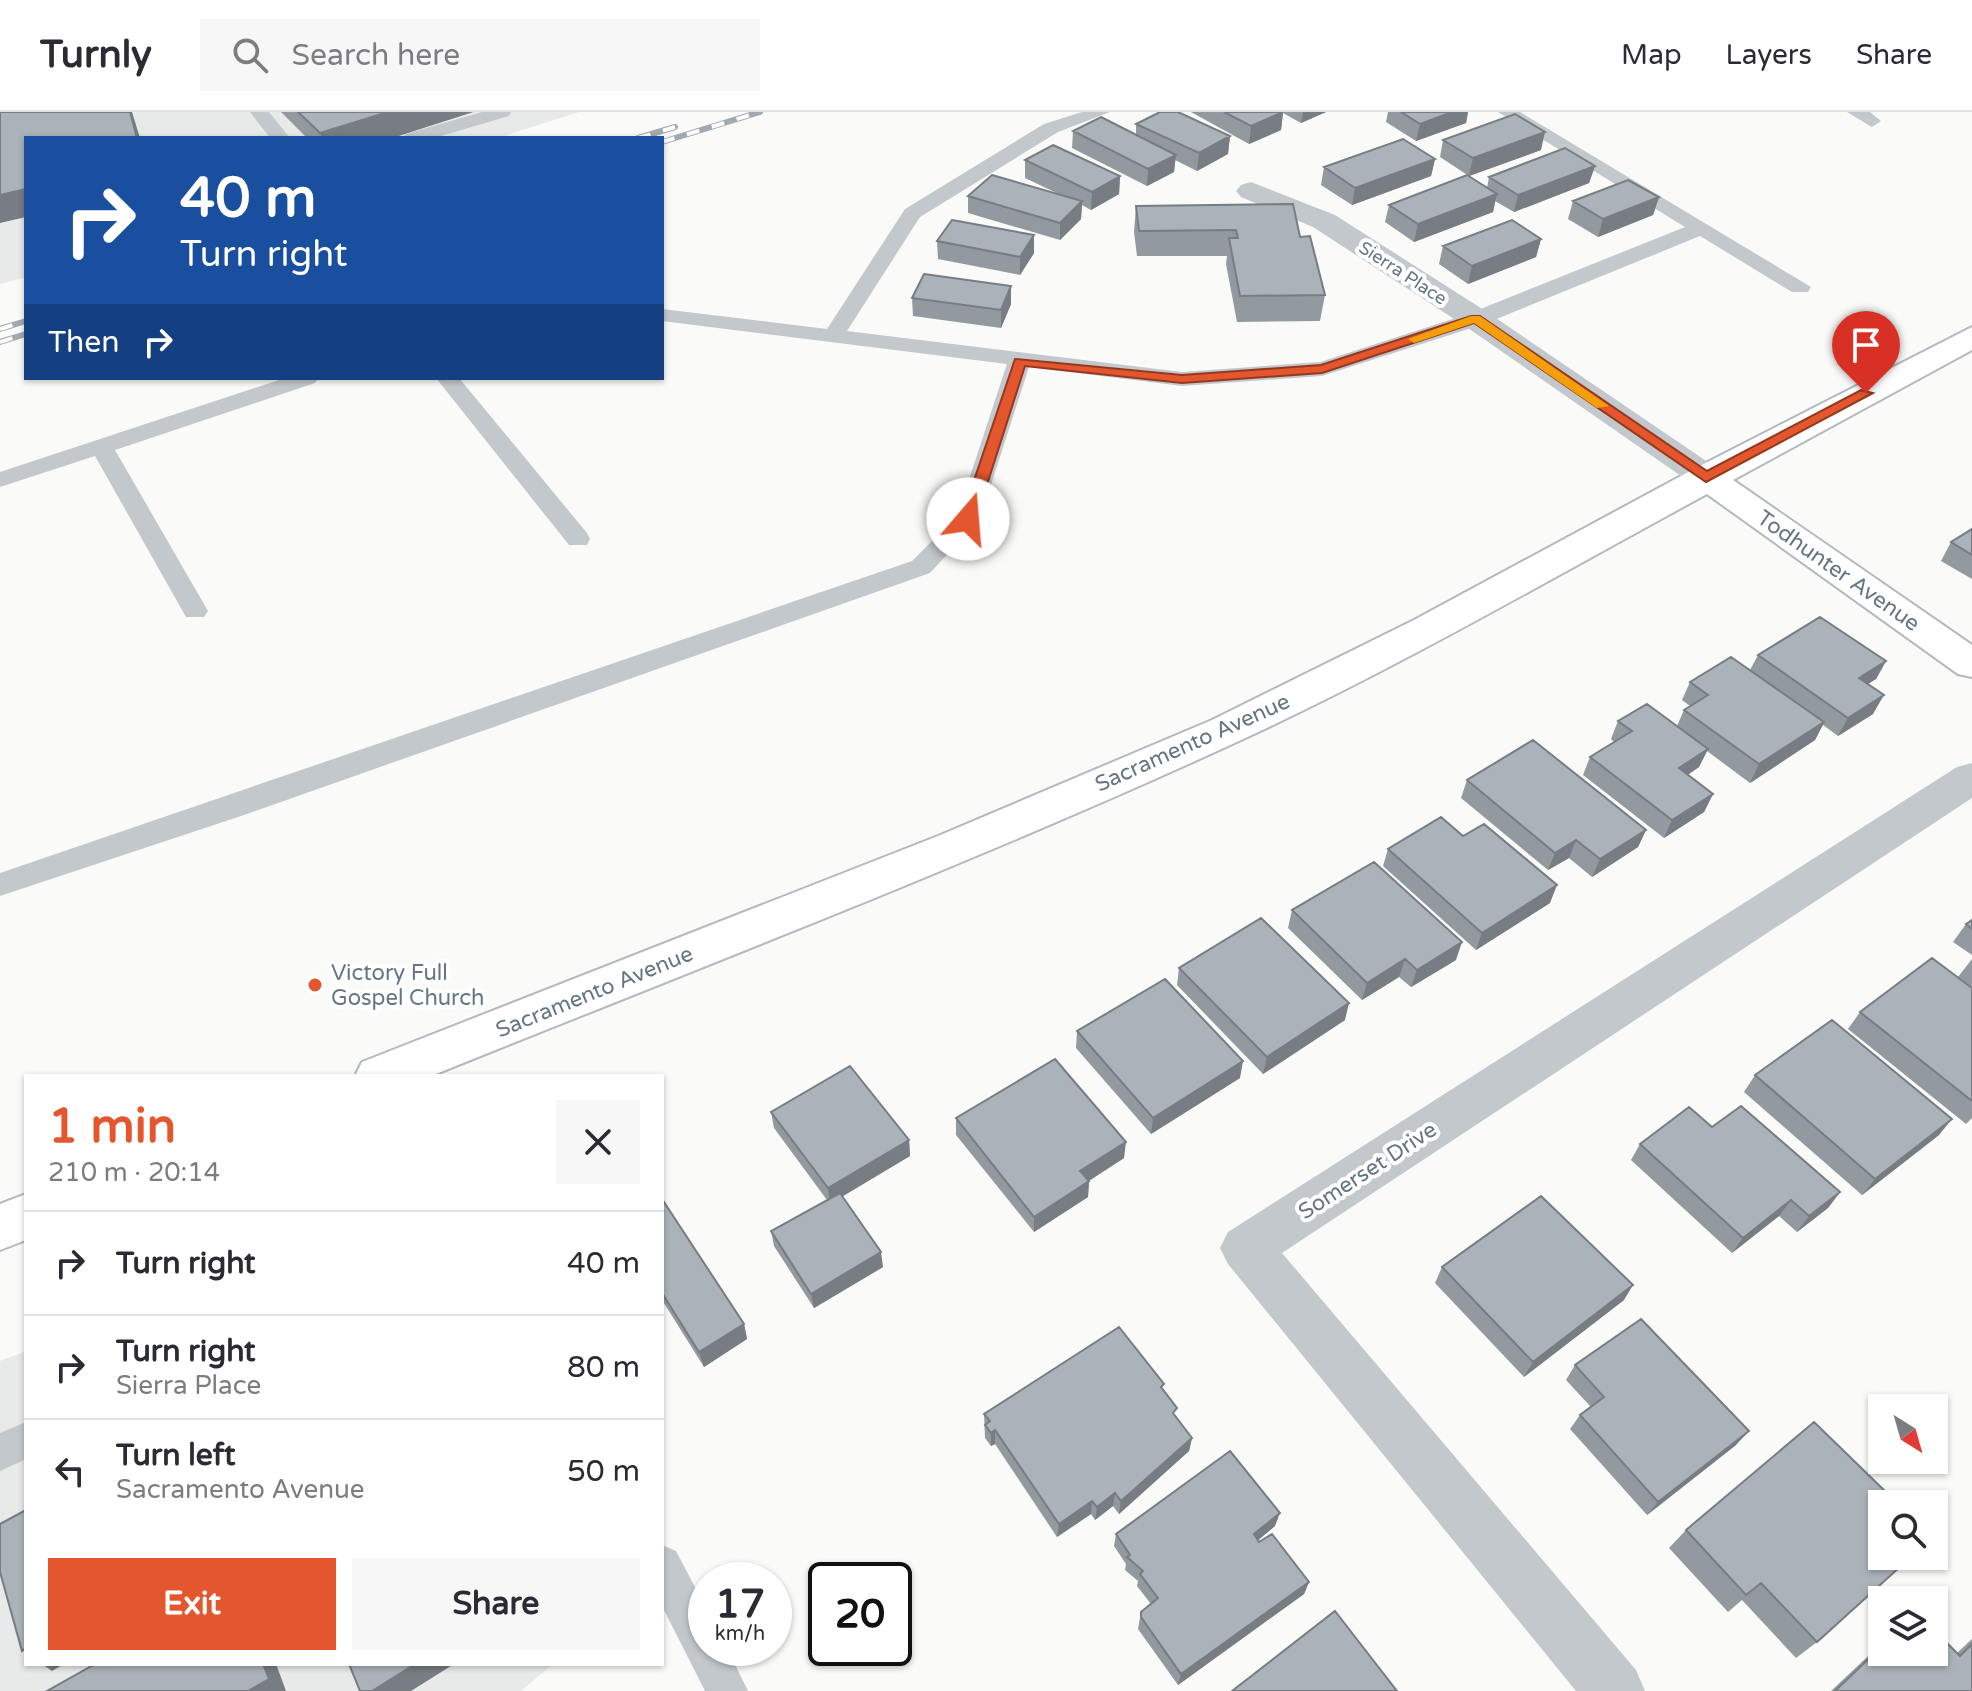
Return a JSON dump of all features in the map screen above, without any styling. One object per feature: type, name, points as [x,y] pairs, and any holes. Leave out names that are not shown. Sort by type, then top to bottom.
[{"type":"main road","name":"Sacramento Avenue","points":[[398,1073],[953,847],[1226,730],[1428,629],[1706,477],[1972,337]]},
{"type":"main road","name":"Todhunter Avenue","points":[[1706,477],[1972,664]]},
{"type":"main road","points":[[0,1227],[24,1218]]},
{"type":"street","name":"Sierra Place","points":[[1251,191],[1324,221],[1476,319],[1706,477]]},
{"type":"street","name":"Somerset Drive","points":[[1615,1691],[1246,1248],[1972,778]]},
{"type":"lane","points":[[259,112],[278,136]]},
{"type":"lane","points":[[420,136],[502,112]]},
{"type":"lane","points":[[834,335],[912,213],[1051,128],[1101,112]]},
{"type":"lane","points":[[1507,112],[1800,287]]},
{"type":"lane","points":[[1527,124],[1548,116]]},
{"type":"lane","points":[[664,315],[834,335],[1019,362],[1182,379],[1322,369],[1476,319],[1701,228]]},
{"type":"lane","points":[[0,885],[234,807],[921,567],[968,519],[1019,362]]},
{"type":"lane","points":[[0,480],[301,380]]},
{"type":"lane","points":[[449,380],[578,539]]},
{"type":"lane","points":[[100,445],[195,611]]},
{"type":"lane","points":[[0,1452],[24,1441]]},
{"type":"lane","points":[[664,1569],[727,1691]]},
{"type":"shaded area","points":[[0,112],[579,112],[504,136],[24,136],[24,278],[0,284]]},
{"type":"shaded area","points":[[24,1352],[24,1666],[551,1666],[521,1691],[0,1691],[0,1361]]},
{"type":"building","points":[[0,112],[130,112],[136,136],[24,136],[24,189],[0,195]]},
{"type":"building","points":[[298,112],[388,112],[320,133]]},
{"type":"building","points":[[1160,112],[1178,112],[1230,136],[1199,153],[1136,124]]},
{"type":"building","points":[[1224,112],[1283,112],[1251,126]]},
{"type":"building","points":[[1401,112],[1452,112],[1420,124]]},
{"type":"building","points":[[1515,114],[1545,132],[1473,158],[1443,140]]},
{"type":"building","points":[[1101,117],[1176,155],[1148,169],[1073,131]]},
{"type":"building","points":[[1403,139],[1435,159],[1355,188],[1324,167]]},
{"type":"building","points":[[1053,145],[1120,176],[1092,192],[1025,160]]},
{"type":"building","points":[[1565,148],[1595,166],[1518,195],[1489,177]]},
{"type":"building","points":[[992,175],[1082,201],[1060,223],[968,196]]},
{"type":"building","points":[[1467,175],[1497,194],[1418,224],[1389,205]]},
{"type":"building","points":[[1628,180],[1659,197],[1603,219],[1573,201]]},
{"type":"building","points":[[1293,204],[1300,237],[1310,236],[1325,295],[1240,296],[1229,238],[1238,238],[1236,230],[1139,231],[1136,206]]},
{"type":"building","points":[[952,220],[1034,235],[1020,257],[937,241]]},
{"type":"building","points":[[1512,220],[1541,239],[1472,266],[1443,246]]},
{"type":"building","points":[[924,274],[1011,286],[1001,310],[912,298]]},
{"type":"building","points":[[1972,529],[1972,555],[1951,542]]},
{"type":"building","points":[[1820,617],[1886,661],[1859,678],[1884,695],[1848,718],[1758,655]]},
{"type":"building","points":[[1731,657],[1824,722],[1759,764],[1684,710],[1708,695],[1690,682]]},
{"type":"building","points":[[1647,704],[1708,749],[1679,768],[1713,794],[1672,820],[1590,757],[1632,731],[1618,721]]},
{"type":"building","points":[[1533,740],[1646,830],[1600,859],[1576,840],[1555,853],[1467,780]]},
{"type":"building","points":[[1441,817],[1463,836],[1484,824],[1557,885],[1482,933],[1388,849]]},
{"type":"building","points":[[1374,862],[1462,942],[1417,970],[1405,959],[1367,983],[1292,910]]},
{"type":"building","points":[[1261,918],[1349,1003],[1267,1057],[1179,968]]},
{"type":"building","points":[[1932,958],[1972,988],[1972,1101],[1860,1012]]},
{"type":"building","points":[[1165,979],[1243,1061],[1153,1118],[1077,1031]]},
{"type":"building","points":[[1832,1020],[1952,1119],[1875,1179],[1755,1075]]},
{"type":"building","points":[[1055,1059],[1126,1142],[1080,1171],[1089,1181],[1034,1217],[956,1118]]},
{"type":"building","points":[[850,1066],[909,1140],[828,1188],[771,1112]]},
{"type":"building","points":[[1741,1106],[1840,1192],[1809,1216],[1791,1200],[1743,1238],[1640,1144],[1689,1107],[1712,1127]]},
{"type":"building","points":[[840,1193],[881,1252],[811,1294],[771,1231]]},
{"type":"building","points":[[1541,1196],[1633,1285],[1533,1362],[1442,1267]]},
{"type":"building","points":[[664,1202],[744,1324],[699,1352],[664,1296]]},
{"type":"building","points":[[1641,1319],[1749,1431],[1658,1502],[1580,1415],[1604,1397],[1575,1365]]},
{"type":"building","points":[[1119,1327],[1164,1384],[1161,1387],[1177,1408],[1173,1413],[1192,1438],[1121,1501],[1115,1493],[1097,1507],[1092,1501],[1059,1524],[995,1430],[991,1433],[985,1425],[990,1421],[984,1414]]},
{"type":"building","points":[[1814,1422],[1884,1490],[1868,1490],[1868,1570],[1897,1570],[1879,1586],[1868,1586],[1868,1596],[1817,1642],[1761,1583],[1746,1595],[1686,1530]]},
{"type":"building","points":[[1230,1451],[1280,1513],[1254,1534],[1259,1542],[1272,1534],[1309,1582],[1181,1674],[1141,1617],[1141,1612],[1158,1598],[1140,1574],[1143,1571],[1127,1557],[1130,1555],[1116,1534]]},
{"type":"building","points":[[24,1511],[22,1651],[0,1572],[0,1524]]},
{"type":"building","points":[[1335,1611],[1397,1691],[1232,1691]]},
{"type":"building","points":[[1948,1644],[1960,1656],[1972,1644],[1972,1691],[1835,1691],[1868,1659],[1868,1666],[1948,1666]]},
{"type":"building","points":[[91,1666],[264,1666],[269,1679],[248,1691],[47,1691]]},
{"type":"building","points":[[350,1666],[412,1666],[372,1691],[360,1691]]},
{"type":"railway","points":[[664,141],[760,112]]},
{"type":"railway","points":[[645,136],[675,127]]},
{"type":"railway","points":[[0,329],[24,322]]},
{"type":"railway","points":[[0,342],[24,335]]},
{"type":"slow traffic","points":[[1414,339],[1476,319],[1602,406]]},
{"type":"place","name":"Victory Full Gospel Church","points":[[315,985]]},
{"type":"route","points":[[968,519],[1019,362],[1182,379],[1322,369],[1476,319],[1706,477],[1866,393]]}]
